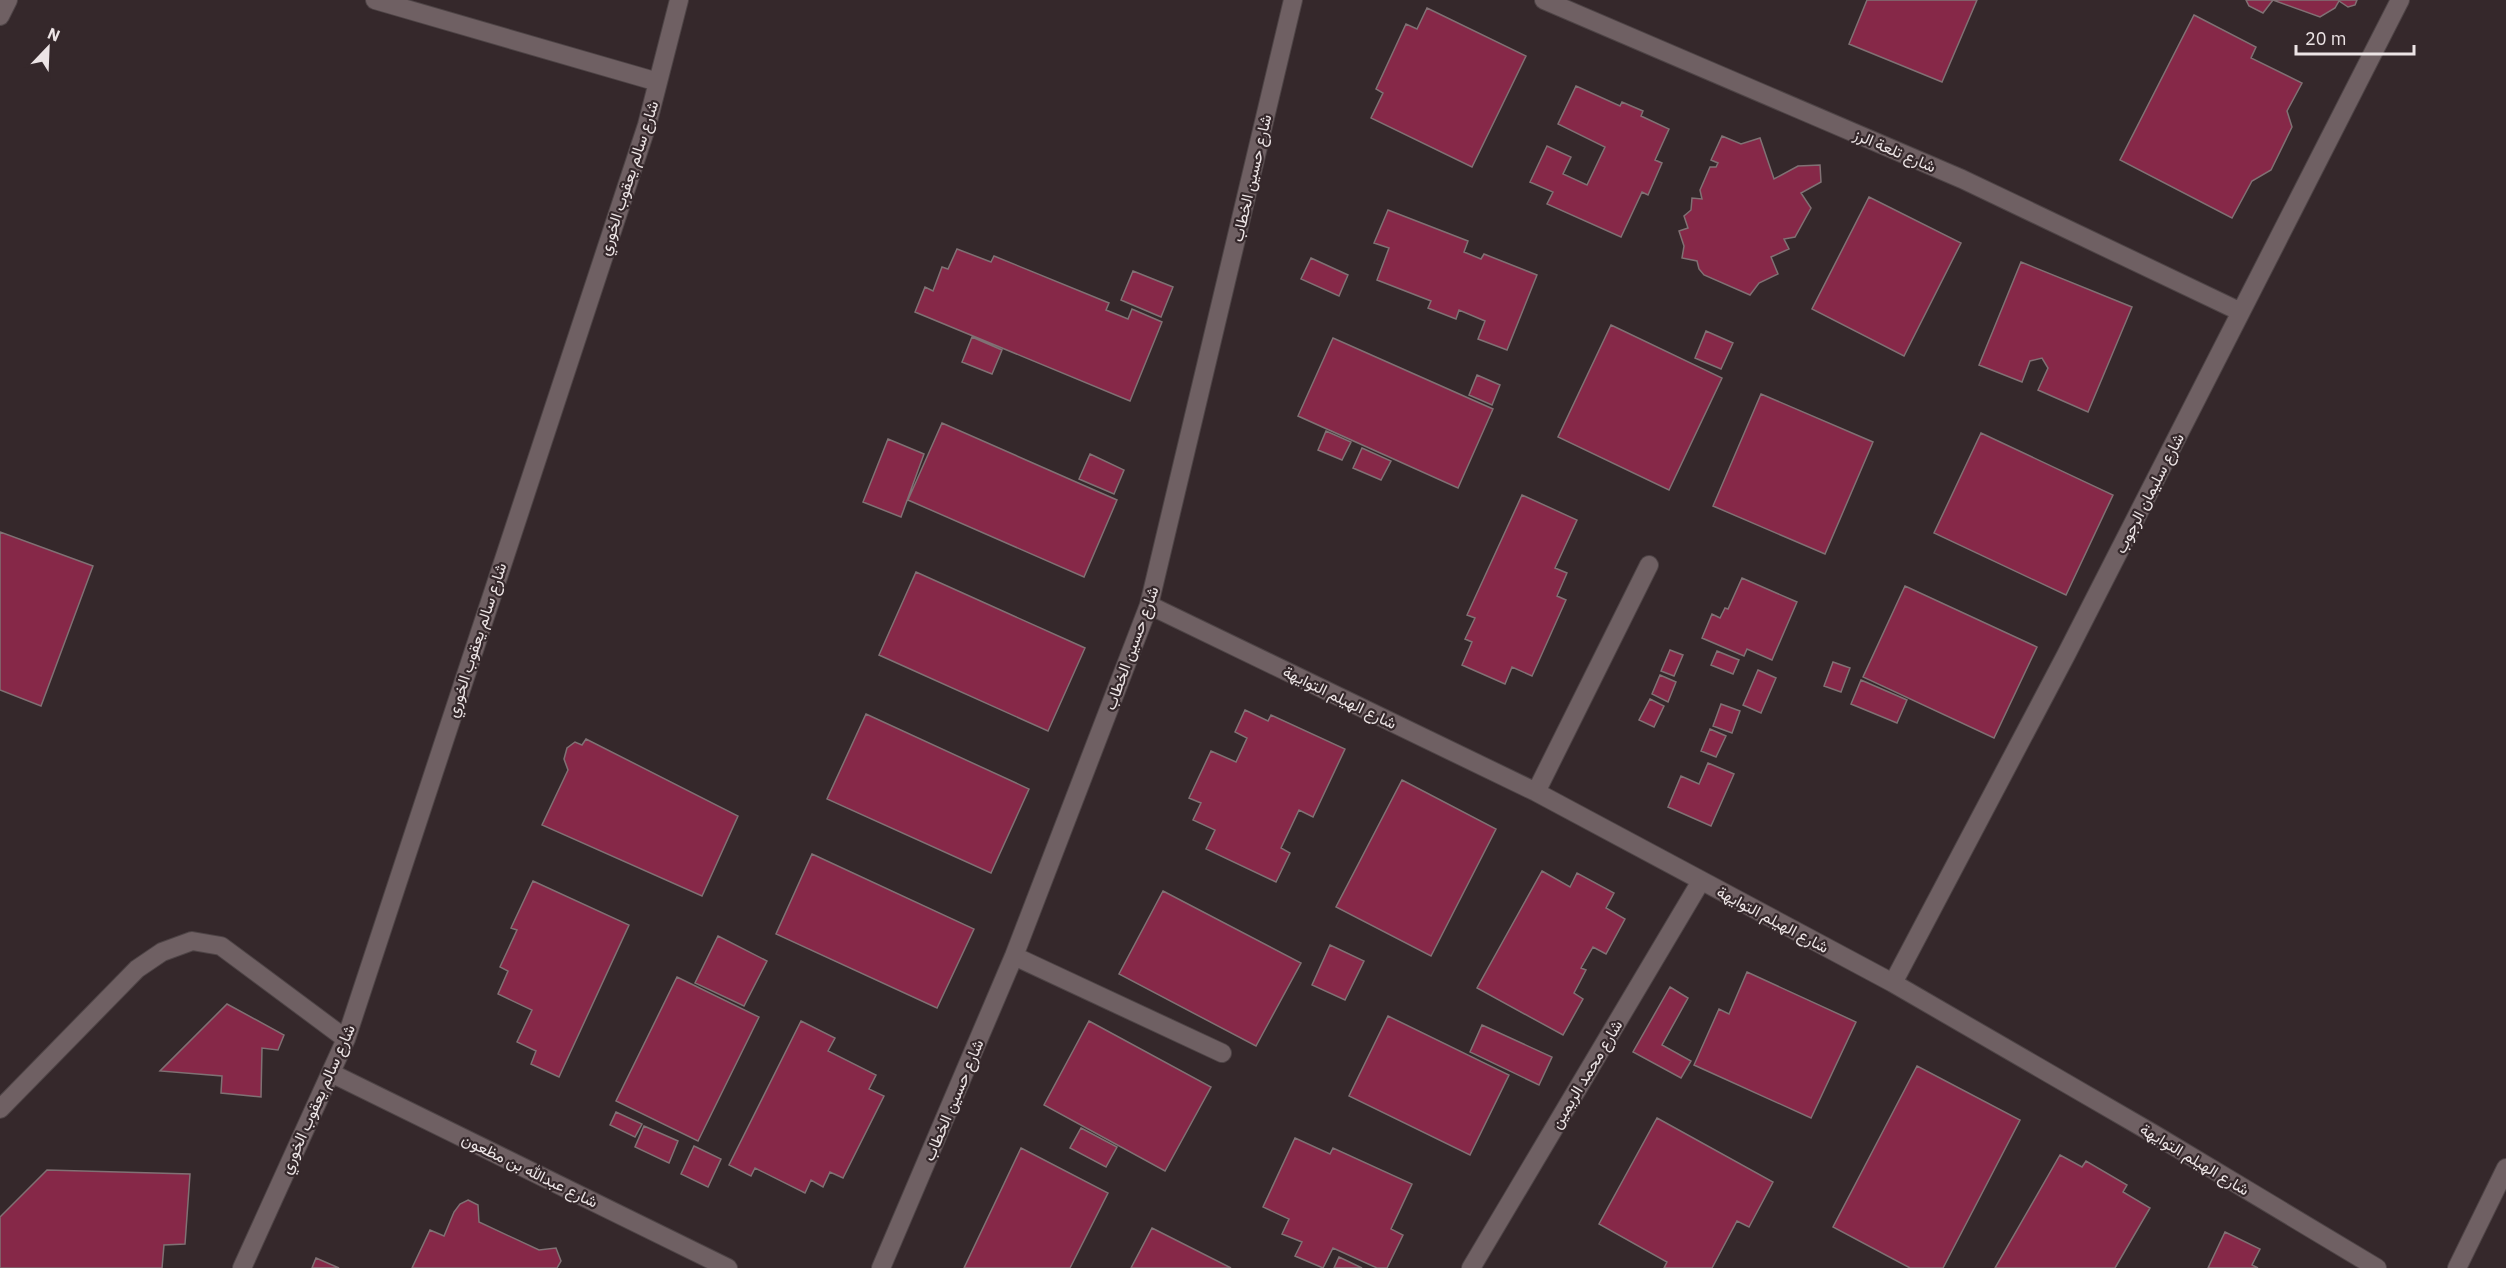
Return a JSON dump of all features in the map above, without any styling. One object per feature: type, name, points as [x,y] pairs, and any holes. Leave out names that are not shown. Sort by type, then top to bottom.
[{"type":"street","points":[[0,16],[8,0]]},
{"type":"street","points":[[375,0],[658,82]]},
{"type":"street","name":"شارع سالم يعقوب الخوري","points":[[242,1268],[346,1040],[647,125],[679,0]]},
{"type":"street","name":"شارع حسين الخطاب","points":[[881,1268],[1014,956],[1149,605],[1293,0]]},
{"type":"street","name":"شارع تلعة الرز","points":[[1544,0],[1962,179],[2241,312]]},
{"type":"street","name":"شارع سليمان الرجوب","points":[[1893,983],[2066,655],[2400,0]]},
{"type":"street","points":[[1536,792],[1649,565]]},
{"type":"street","name":"شارع الهيلم التوايهة","points":[[1149,605],[1536,792],[1893,983],[2152,1133],[2377,1268]]},
{"type":"street","name":"شارع محمد الريمين","points":[[1471,1268],[1701,881]]},
{"type":"street","points":[[0,1108],[137,969],[162,952],[192,941],[221,946],[346,1040]]},
{"type":"street","points":[[1014,956],[1222,1053]]},
{"type":"street","name":"شارع عبدالله بن مظعون","points":[[331,1073],[728,1268]]},
{"type":"street","points":[[2457,1268],[2506,1168]]},
{"type":"building","points":[[1867,0],[1977,0],[1942,82],[1849,44]]},
{"type":"building","points":[[2246,0],[2273,0],[2263,13],[2249,6]]},
{"type":"building","points":[[2273,0],[2357,0],[2355,5],[2348,7],[2339,1],[2335,8],[2320,17]]},
{"type":"building","points":[[1427,8],[1526,56],[1472,167],[1371,118],[1383,93],[1376,89],[1406,24],[1417,29]]},
{"type":"building","points":[[2194,15],[2256,47],[2251,58],[2302,83],[2287,111],[2292,127],[2271,170],[2252,181],[2232,218],[2120,160]]},
{"type":"building","points":[[1576,86],[1620,106],[1622,102],[1643,111],[1641,116],[1669,129],[1655,160],[1662,163],[1648,195],[1642,192],[1621,237],[1547,204],[1553,192],[1530,182],[1547,146],[1571,157],[1563,174],[1587,185],[1605,147],[1558,124]]},
{"type":"building","points":[[1722,136],[1741,144],[1760,138],[1774,179],[1798,166],[1820,165],[1821,182],[1801,193],[1811,208],[1795,237],[1784,239],[1789,249],[1771,257],[1778,274],[1759,283],[1750,295],[1704,275],[1697,261],[1682,258],[1684,246],[1679,231],[1688,228],[1684,216],[1691,210],[1692,198],[1702,199],[1700,190],[1710,167],[1716,167],[1718,163],[1711,160]]},
{"type":"building","points":[[1869,197],[1961,243],[1904,356],[1812,309]]},
{"type":"building","points":[[1388,210],[1468,241],[1464,252],[1481,259],[1484,254],[1537,275],[1507,350],[1478,339],[1485,321],[1459,310],[1456,319],[1428,308],[1431,301],[1377,280],[1389,248],[1374,243]]},
{"type":"building","points":[[957,249],[991,262],[994,256],[1109,303],[1106,310],[1128,319],[1132,309],[1162,322],[1130,401],[915,312],[925,287],[933,291],[942,267],[948,269]]},
{"type":"building","points":[[1311,258],[1348,275],[1339,296],[1301,279]]},
{"type":"building","points":[[2021,262],[2132,307],[2088,412],[2038,390],[2048,368],[2042,358],[2030,361],[2022,382],[1979,365]]},
{"type":"building","points":[[1133,271],[1173,287],[1161,317],[1121,300]]},
{"type":"building","points":[[1611,325],[1722,378],[1669,490],[1558,437]]},
{"type":"building","points":[[1706,331],[1733,343],[1721,369],[1695,358]]},
{"type":"building","points":[[972,337],[1002,350],[992,374],[962,362]]},
{"type":"building","points":[[1333,338],[1493,409],[1458,488],[1298,416]]},
{"type":"building","points":[[1477,375],[1500,385],[1492,405],[1469,395]]},
{"type":"building","points":[[1761,394],[1873,442],[1825,554],[1713,506]]},
{"type":"building","points":[[942,423],[1117,500],[1084,577],[908,500]]},
{"type":"building","points":[[1326,431],[1351,442],[1342,460],[1318,450]]},
{"type":"building","points":[[1981,433],[2113,495],[2066,595],[1934,533]]},
{"type":"building","points":[[888,439],[924,454],[901,517],[863,502]]},
{"type":"building","points":[[1362,448],[1391,461],[1381,480],[1353,468]]},
{"type":"building","points":[[1090,454],[1124,470],[1114,494],[1079,479]]},
{"type":"building","points":[[1522,495],[1577,520],[1555,568],[1567,573],[1557,596],[1566,600],[1532,676],[1512,667],[1505,684],[1462,665],[1472,642],[1465,639],[1475,618],[1467,615]]},
{"type":"building","points":[[0,532],[93,566],[41,706],[0,690]]},
{"type":"building","points":[[916,572],[1085,648],[1048,731],[879,655]]},
{"type":"building","points":[[1742,578],[1797,602],[1772,660],[1747,649],[1744,656],[1702,638],[1712,614],[1720,618],[1725,608],[1728,609]]},
{"type":"building","points":[[1905,586],[2037,647],[1994,738],[1863,677]]},
{"type":"building","points":[[1670,650],[1683,655],[1674,676],[1661,671]]},
{"type":"building","points":[[1717,651],[1739,660],[1733,674],[1711,665]]},
{"type":"building","points":[[1833,662],[1850,668],[1841,692],[1824,686]]},
{"type":"building","points":[[1758,670],[1776,678],[1761,713],[1743,705]]},
{"type":"building","points":[[1660,675],[1676,682],[1668,702],[1652,694]]},
{"type":"building","points":[[1861,680],[1907,700],[1897,723],[1851,704]]},
{"type":"building","points":[[1650,699],[1664,706],[1654,727],[1639,720]]},
{"type":"building","points":[[1721,704],[1740,711],[1732,733],[1713,726]]},
{"type":"building","points":[[1245,710],[1268,721],[1271,715],[1345,749],[1313,817],[1299,810],[1281,848],[1290,853],[1276,882],[1206,849],[1215,830],[1193,820],[1201,803],[1189,798],[1211,751],[1236,762],[1247,738],[1235,732]]},
{"type":"building","points":[[866,714],[1029,789],[991,873],[827,799]]},
{"type":"building","points":[[1710,729],[1726,736],[1716,757],[1701,751]]},
{"type":"building","points":[[586,739],[738,816],[702,896],[542,825],[568,770],[564,759],[567,748],[575,742],[582,745]]},
{"type":"building","points":[[1708,763],[1734,774],[1711,826],[1668,807],[1681,776],[1699,784]]},
{"type":"building","points":[[1402,780],[1496,829],[1431,956],[1336,907]]},
{"type":"building","points":[[812,854],[974,929],[937,1008],[776,934]]},
{"type":"building","points":[[1542,871],[1570,887],[1577,873],[1614,893],[1606,908],[1625,919],[1606,954],[1593,947],[1581,968],[1586,970],[1574,993],[1583,999],[1563,1035],[1477,988]]},
{"type":"building","points":[[533,881],[629,925],[559,1077],[531,1064],[536,1051],[517,1042],[532,1010],[498,994],[508,971],[500,967],[517,930],[511,928]]},
{"type":"building","points":[[1163,891],[1301,963],[1256,1046],[1119,974]]},
{"type":"building","points":[[718,936],[767,961],[744,1006],[695,983]]},
{"type":"building","points":[[1330,945],[1364,961],[1345,1000],[1312,985]]},
{"type":"building","points":[[1747,972],[1856,1022],[1811,1118],[1694,1065],[1719,1009],[1729,1014]]},
{"type":"building","points":[[677,977],[759,1017],[698,1141],[616,1101]]},
{"type":"building","points":[[1670,987],[1688,998],[1662,1045],[1691,1061],[1681,1078],[1633,1052]]},
{"type":"building","points":[[227,1004],[284,1035],[278,1050],[262,1048],[261,1097],[221,1093],[222,1076],[160,1071]]},
{"type":"building","points":[[1388,1016],[1509,1075],[1470,1155],[1349,1096]]},
{"type":"building","points":[[801,1021],[835,1038],[828,1051],[876,1075],[869,1089],[884,1096],[843,1178],[830,1172],[823,1187],[811,1180],[805,1193],[755,1168],[751,1176],[729,1165]]},
{"type":"building","points":[[1089,1021],[1211,1087],[1165,1171],[1044,1105]]},
{"type":"building","points":[[1482,1025],[1552,1057],[1539,1085],[1470,1052]]},
{"type":"building","points":[[1917,1066],[2020,1120],[1943,1268],[1910,1268],[1833,1227]]},
{"type":"building","points":[[616,1112],[642,1124],[635,1137],[610,1125]]},
{"type":"building","points":[[1657,1118],[1773,1182],[1749,1227],[1737,1221],[1712,1268],[1664,1268],[1667,1262],[1599,1224]]},
{"type":"building","points":[[644,1126],[678,1141],[669,1163],[635,1147]]},
{"type":"building","points":[[1081,1128],[1117,1147],[1106,1167],[1070,1148]]},
{"type":"building","points":[[1295,1138],[1330,1154],[1333,1148],[1412,1184],[1391,1229],[1403,1235],[1387,1268],[1377,1268],[1333,1248],[1323,1268],[1295,1256],[1302,1242],[1282,1234],[1289,1219],[1263,1207]]},
{"type":"building","points":[[694,1146],[721,1159],[708,1187],[681,1174]]},
{"type":"building","points":[[1021,1148],[1108,1193],[1070,1268],[964,1268]]},
{"type":"building","points":[[2060,1155],[2082,1167],[2086,1161],[2127,1185],[2123,1192],[2150,1208],[2115,1268],[1995,1268]]},
{"type":"building","points":[[47,1170],[190,1174],[185,1244],[164,1245],[162,1268],[0,1268],[0,1217]]},
{"type":"building","points":[[468,1200],[478,1205],[479,1222],[539,1250],[556,1248],[561,1261],[557,1268],[412,1268],[430,1230],[444,1236],[454,1212],[460,1204]]},
{"type":"building","points":[[1152,1228],[1231,1268],[1131,1268]]},
{"type":"building","points":[[2225,1232],[2260,1249],[2252,1265],[2258,1268],[2208,1268]]},
{"type":"building","points":[[1339,1257],[1362,1268],[1334,1268]]},
{"type":"building","points":[[316,1258],[339,1268],[312,1268]]}]
